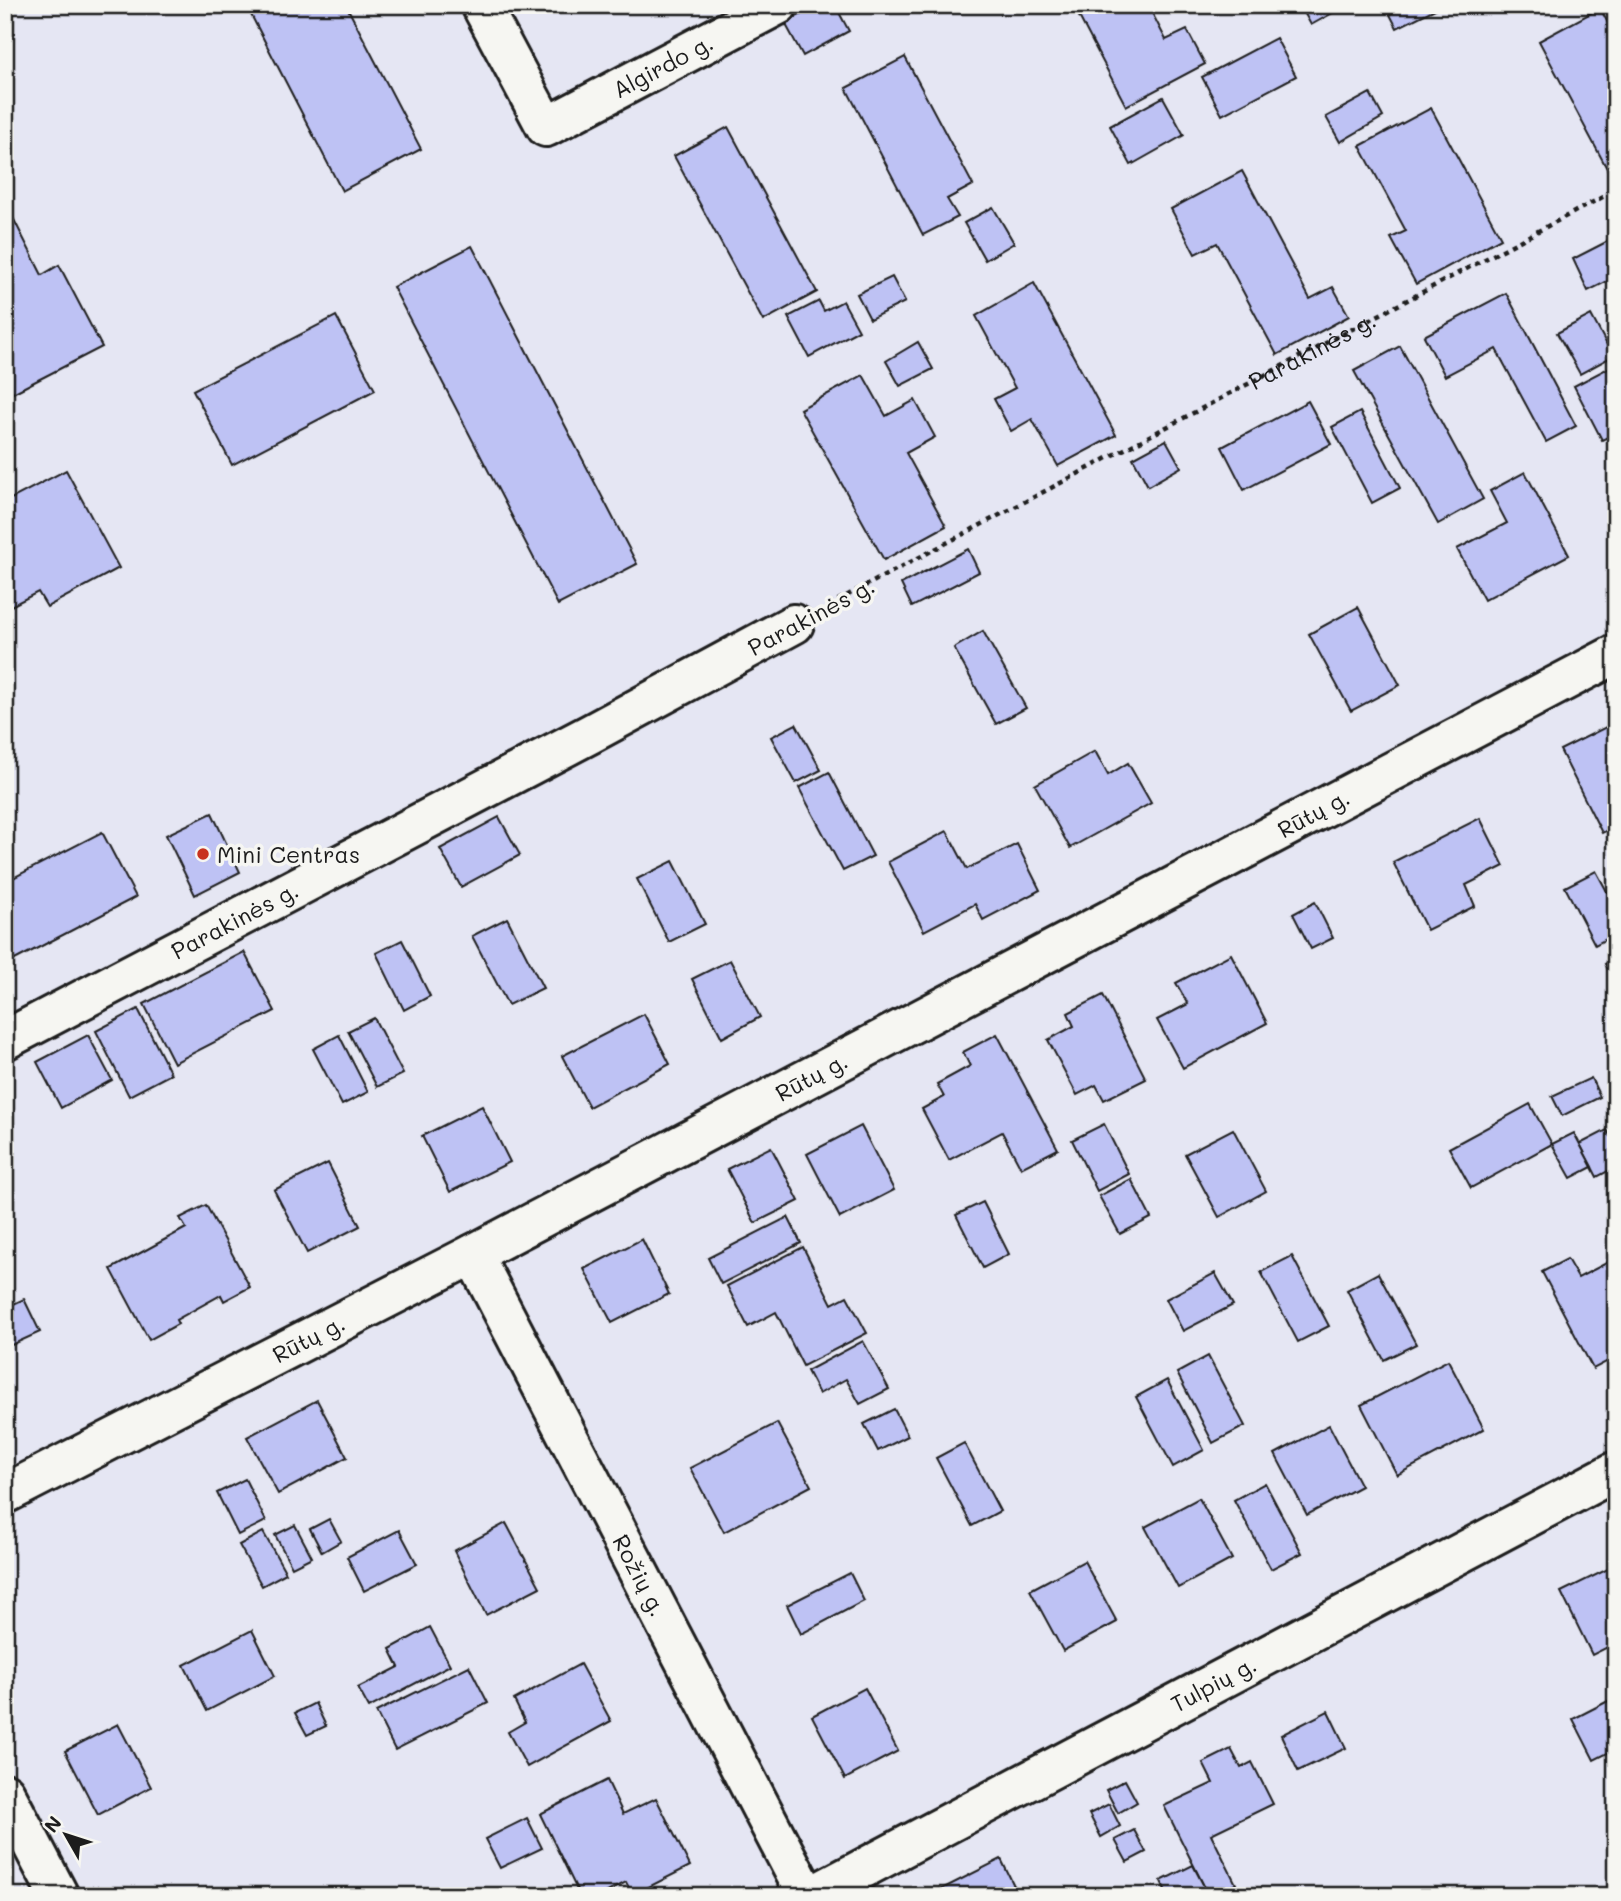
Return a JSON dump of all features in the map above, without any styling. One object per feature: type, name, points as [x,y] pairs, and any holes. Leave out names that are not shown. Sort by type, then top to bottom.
[{"type":"street","name":"Algirdo g.","points":[[481,5],[546,127],[778,5]]},
{"type":"street","name":"Parakinės g.","points":[[5,1040],[590,734],[794,624]]},
{"type":"street","name":"Rūtų g.","points":[[5,1494],[473,1254],[1616,654]]},
{"type":"street","name":"Rožių g.","points":[[473,1254],[809,1896]]},
{"type":"street","name":"Tulpių g.","points":[[809,1896],[1616,1471]]},
{"type":"street","points":[[5,1793],[58,1896]]},
{"type":"path","name":"Parakinės g.","points":[[794,624],[1616,190]]},
{"type":"building","points":[[246,5],[346,5],[421,149],[342,191]]},
{"type":"building","points":[[818,5],[835,5],[849,31],[803,56],[785,23]]},
{"type":"building","points":[[1073,5],[1148,5],[1166,40],[1187,30],[1205,64],[1126,106]]},
{"type":"building","points":[[1300,5],[1347,5],[1311,25]]},
{"type":"building","points":[[1385,5],[1443,5],[1397,28]]},
{"type":"building","points":[[1600,8],[1616,38],[1616,176],[1612,178],[1539,41]]},
{"type":"building","points":[[1276,38],[1296,76],[1222,115],[1202,77]]},
{"type":"building","points":[[905,57],[973,185],[947,199],[958,217],[923,235],[846,88]]},
{"type":"building","points":[[1370,93],[1383,117],[1340,142],[1326,117]]},
{"type":"building","points":[[1163,97],[1184,135],[1131,165],[1110,126]]},
{"type":"building","points":[[1431,108],[1501,238],[1416,284],[1391,238],[1406,231],[1360,146]]},
{"type":"building","points":[[728,127],[817,292],[763,321],[674,156]]},
{"type":"building","points":[[1242,171],[1310,299],[1333,287],[1349,316],[1277,355],[1217,243],[1195,254],[1171,209]]},
{"type":"building","points":[[5,202],[42,275],[59,265],[102,347],[5,397]]},
{"type":"building","points":[[993,207],[1014,243],[985,260],[964,223]]},
{"type":"building","points":[[1616,237],[1616,277],[1588,291],[1573,259]]},
{"type":"building","points":[[472,246],[637,564],[558,605],[393,287]]},
{"type":"building","points":[[892,277],[905,302],[870,319],[857,294]]},
{"type":"building","points":[[1034,283],[1116,435],[1058,466],[1032,419],[1011,431],[994,399],[1015,388],[976,316]]},
{"type":"building","points":[[1506,293],[1576,426],[1546,442],[1496,349],[1445,376],[1424,336]]},
{"type":"building","points":[[819,301],[824,311],[843,301],[859,330],[809,357],[788,317]]},
{"type":"building","points":[[1591,315],[1613,356],[1580,374],[1557,333]]},
{"type":"building","points":[[336,316],[375,390],[232,465],[193,390]]},
{"type":"building","points":[[918,342],[933,369],[900,386],[886,361]]},
{"type":"building","points":[[1400,346],[1483,499],[1438,524],[1354,371]]},
{"type":"building","points":[[1610,367],[1616,378],[1616,433],[1602,440],[1574,386]]},
{"type":"building","points":[[863,375],[886,416],[915,400],[935,437],[906,453],[946,526],[884,560],[800,409]]},
{"type":"building","points":[[1308,401],[1331,444],[1244,490],[1222,447]]},
{"type":"building","points":[[1360,412],[1400,488],[1372,503],[1332,427]]},
{"type":"building","points":[[1166,440],[1181,467],[1148,486],[1133,458]]},
{"type":"building","points":[[66,470],[119,568],[47,607],[38,592],[5,609],[5,502]]},
{"type":"building","points":[[1525,472],[1569,555],[1484,600],[1457,549],[1507,523],[1490,491]]},
{"type":"building","points":[[968,549],[979,572],[912,607],[901,584]]},
{"type":"building","points":[[1358,607],[1400,685],[1351,711],[1309,634]]},
{"type":"building","points":[[983,631],[1026,708],[996,724],[954,648]]},
{"type":"building","points":[[1616,722],[1616,777],[1613,779],[1616,783],[1616,826],[1602,833],[1560,750]]},
{"type":"building","points":[[796,724],[821,770],[796,783],[771,737]]},
{"type":"building","points":[[1095,751],[1108,775],[1128,763],[1151,803],[1070,848],[1035,785]]},
{"type":"building","points":[[829,772],[873,856],[843,871],[799,788]]},
{"type":"building","name":"Mini Centras","points":[[212,813],[240,872],[195,895],[166,835]]},
{"type":"building","points":[[499,817],[520,855],[461,887],[440,849]]},
{"type":"building","points":[[1480,818],[1504,866],[1466,885],[1475,906],[1427,930],[1393,862]]},
{"type":"building","points":[[947,831],[967,869],[1017,844],[1040,890],[983,920],[975,904],[924,931],[888,862]]},
{"type":"building","points":[[102,832],[136,897],[5,965],[5,882]]},
{"type":"building","points":[[673,861],[705,924],[669,942],[637,879]]},
{"type":"building","points":[[1596,871],[1616,908],[1616,934],[1595,945],[1565,887]]},
{"type":"building","points":[[1315,902],[1333,938],[1311,949],[1293,914]]},
{"type":"building","points":[[507,918],[543,988],[508,1005],[472,936]]},
{"type":"building","points":[[402,940],[430,996],[404,1010],[376,953]]},
{"type":"building","points":[[244,952],[275,1011],[174,1063],[144,1004]]},
{"type":"building","points":[[1231,954],[1267,1023],[1183,1068],[1157,1020],[1188,1004],[1176,983]]},
{"type":"building","points":[[1616,958],[1616,984],[1605,964]]},
{"type":"building","points":[[730,960],[760,1017],[722,1038],[692,979]]},
{"type":"building","points":[[1103,995],[1146,1079],[1104,1100],[1096,1085],[1077,1095],[1048,1040],[1074,1026],[1068,1013]]},
{"type":"building","points":[[138,1009],[171,1074],[129,1096],[96,1031]]},
{"type":"building","points":[[644,1014],[670,1064],[589,1107],[562,1056]]},
{"type":"building","points":[[374,1018],[403,1074],[377,1087],[348,1031]]},
{"type":"building","points":[[997,1034],[1058,1149],[1021,1168],[1002,1132],[949,1160],[922,1109],[944,1097],[937,1084],[970,1066],[963,1052]]},
{"type":"building","points":[[88,1035],[112,1080],[61,1108],[37,1062]]},
{"type":"building","points":[[339,1035],[368,1092],[342,1105],[313,1049]]},
{"type":"building","points":[[1591,1078],[1600,1097],[1562,1116],[1552,1096]]},
{"type":"building","points":[[1530,1104],[1552,1144],[1471,1188],[1449,1148]]},
{"type":"building","points":[[482,1106],[510,1162],[450,1192],[422,1136]]},
{"type":"building","points":[[1104,1124],[1129,1174],[1097,1191],[1072,1140]]},
{"type":"building","points":[[861,1126],[894,1190],[840,1218],[807,1154]]},
{"type":"building","points":[[1233,1129],[1266,1191],[1219,1217],[1185,1154]]},
{"type":"building","points":[[1607,1130],[1616,1146],[1616,1167],[1597,1177],[1580,1144]]},
{"type":"building","points":[[1574,1133],[1592,1167],[1571,1178],[1552,1144]]},
{"type":"building","points":[[771,1147],[799,1201],[755,1223],[727,1169]]},
{"type":"building","points":[[328,1163],[360,1226],[307,1253],[274,1190]]},
{"type":"building","points":[[1131,1179],[1151,1218],[1120,1234],[1099,1196]]},
{"type":"building","points":[[983,1202],[1009,1254],[983,1268],[956,1215]]},
{"type":"building","points":[[206,1205],[250,1287],[224,1301],[221,1295],[176,1320],[178,1324],[149,1340],[111,1269],[186,1228],[180,1218]]},
{"type":"building","points":[[788,1217],[801,1243],[721,1284],[708,1258]]},
{"type":"building","points":[[642,1239],[669,1294],[612,1323],[584,1269]]},
{"type":"building","points":[[803,1247],[832,1304],[847,1296],[867,1333],[803,1366],[776,1312],[748,1327],[727,1286]]},
{"type":"building","points":[[1292,1256],[1329,1326],[1298,1342],[1261,1272]]},
{"type":"building","points":[[1616,1258],[1616,1357],[1593,1369],[1542,1272],[1567,1259],[1578,1278]]},
{"type":"building","points":[[1215,1273],[1233,1305],[1183,1331],[1166,1299]]},
{"type":"building","points":[[1378,1273],[1416,1344],[1384,1360],[1347,1290]]},
{"type":"building","points":[[24,1299],[40,1332],[5,1348],[5,1308]]},
{"type":"building","points":[[863,1341],[889,1389],[860,1404],[846,1379],[819,1394],[807,1371]]},
{"type":"building","points":[[1208,1356],[1245,1426],[1213,1443],[1177,1373]]},
{"type":"building","points":[[1448,1360],[1484,1429],[1397,1475],[1361,1405]]},
{"type":"building","points":[[1167,1380],[1204,1450],[1173,1467],[1136,1397]]},
{"type":"building","points":[[317,1400],[347,1457],[278,1494],[247,1437]]},
{"type":"building","points":[[894,1409],[908,1436],[878,1451],[864,1424]]},
{"type":"building","points":[[777,1423],[811,1486],[724,1532],[690,1468]]},
{"type":"building","points":[[1329,1425],[1361,1486],[1307,1515],[1275,1454]]},
{"type":"building","points":[[964,1443],[1000,1511],[972,1526],[936,1458]]},
{"type":"building","points":[[245,1479],[266,1521],[238,1535],[217,1493]]},
{"type":"building","points":[[1265,1483],[1302,1553],[1271,1569],[1234,1500]]},
{"type":"building","points":[[1199,1498],[1232,1559],[1178,1588],[1145,1527]]},
{"type":"building","points":[[329,1519],[341,1541],[322,1552],[310,1529]]},
{"type":"building","points":[[506,1523],[540,1587],[486,1615],[454,1551]]},
{"type":"building","points":[[295,1525],[312,1557],[292,1567],[275,1535]]},
{"type":"building","points":[[399,1530],[417,1564],[364,1591],[347,1557]]},
{"type":"building","points":[[263,1532],[286,1573],[262,1586],[239,1545]]},
{"type":"building","points":[[1084,1561],[1117,1622],[1063,1651],[1030,1590]]},
{"type":"building","points":[[1612,1567],[1616,1575],[1616,1643],[1592,1655],[1561,1592]]},
{"type":"building","points":[[850,1573],[864,1601],[801,1634],[787,1605]]},
{"type":"building","points":[[430,1627],[450,1665],[369,1708],[358,1688],[399,1667],[390,1649]]},
{"type":"building","points":[[252,1630],[275,1676],[207,1711],[184,1665]]},
{"type":"building","points":[[580,1664],[611,1721],[527,1767],[508,1732],[525,1722],[514,1700]]},
{"type":"building","points":[[469,1666],[488,1703],[395,1750],[376,1712]]},
{"type":"building","points":[[865,1688],[898,1751],[845,1779],[812,1716]]},
{"type":"building","points":[[1616,1697],[1616,1749],[1594,1760],[1573,1719]]},
{"type":"building","points":[[315,1703],[326,1726],[307,1735],[295,1713]]},
{"type":"building","points":[[1328,1711],[1346,1748],[1298,1771],[1281,1735]]},
{"type":"building","points":[[118,1724],[151,1787],[98,1815],[65,1751]]},
{"type":"building","points":[[1231,1749],[1241,1768],[1252,1762],[1273,1804],[1211,1834],[1236,1884],[1209,1896],[1164,1806],[1213,1783],[1203,1763]]},
{"type":"building","points":[[607,1780],[623,1814],[656,1798],[690,1866],[633,1895],[626,1882],[600,1896],[580,1896],[540,1814]]},
{"type":"building","points":[[1125,1780],[1137,1802],[1118,1813],[1106,1790]]},
{"type":"building","points":[[1109,1804],[1120,1826],[1101,1837],[1089,1814]]},
{"type":"building","points":[[527,1818],[542,1848],[500,1868],[485,1839]]},
{"type":"building","points":[[1134,1830],[1146,1852],[1127,1862],[1115,1840]]},
{"type":"building","points":[[1001,1859],[1019,1896],[928,1896]]},
{"type":"building","points":[[1193,1865],[1209,1896],[1168,1896],[1161,1881]]},
{"type":"place","name":"Mini Centras","points":[[203,854]]}]
